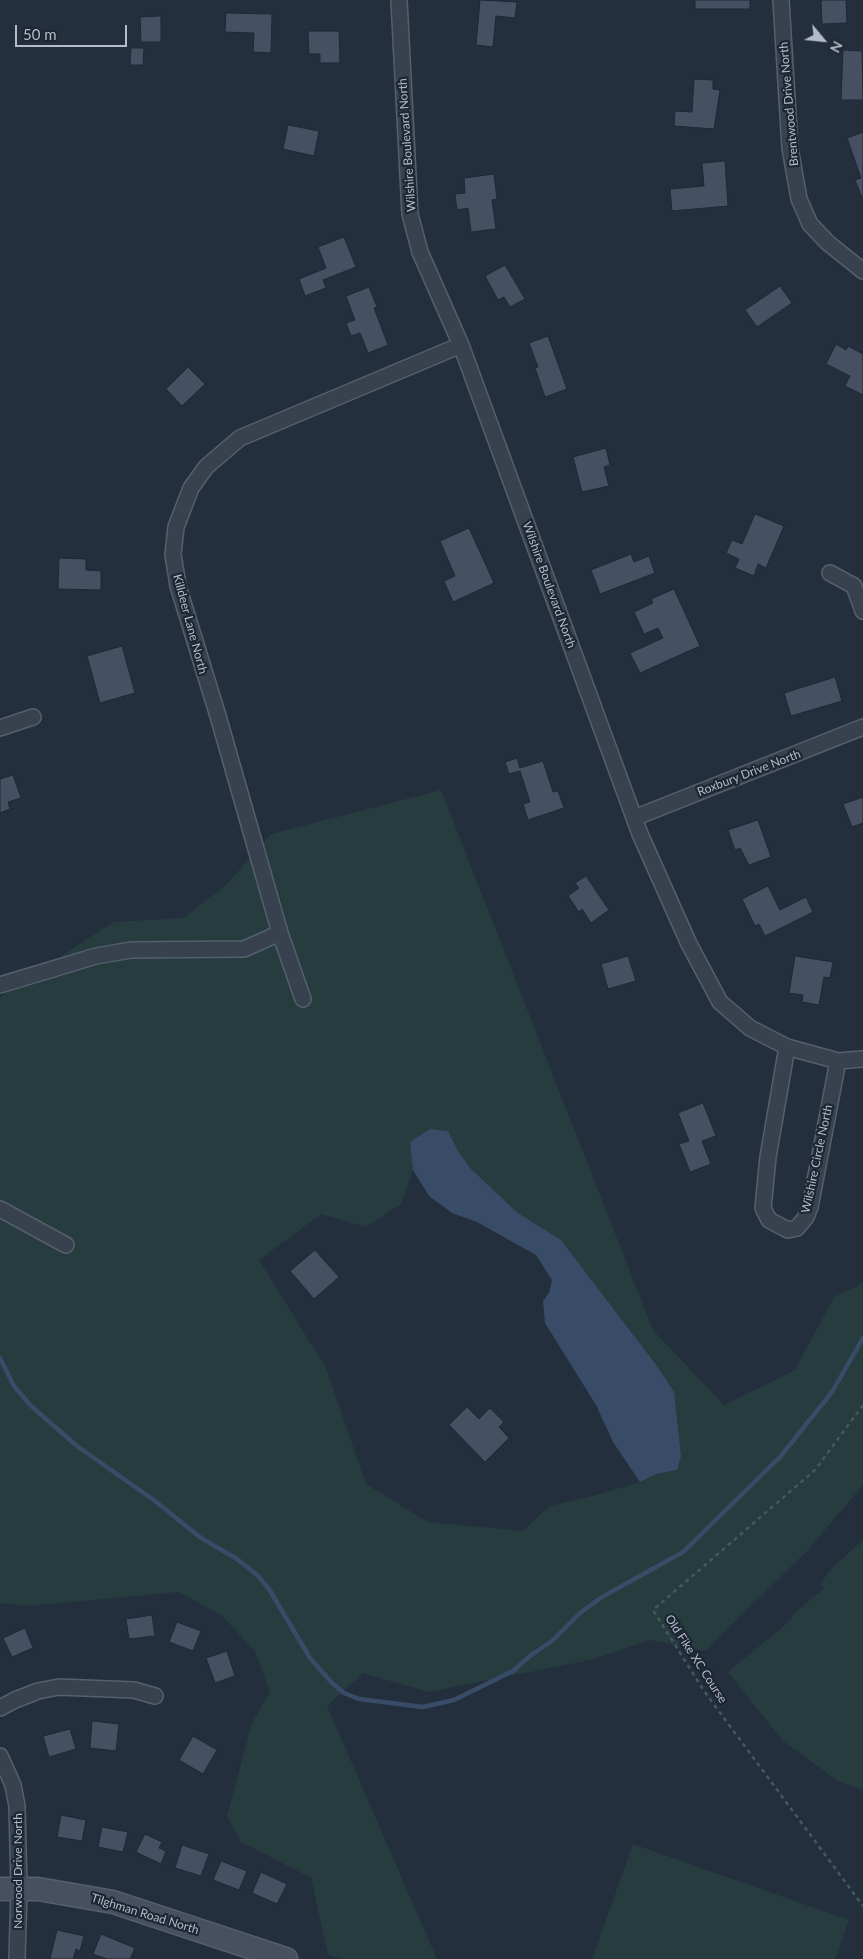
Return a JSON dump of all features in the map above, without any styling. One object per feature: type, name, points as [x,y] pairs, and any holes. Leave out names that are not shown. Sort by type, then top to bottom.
[{"type":"street","name":"Wilshire Boulevard North","points":[[399,0],[410,214],[420,252],[461,345],[634,818],[689,944],[720,1002],[750,1028],[787,1047],[838,1061],[863,1059]]},
{"type":"street","name":"Brentwood Drive North","points":[[781,0],[790,148],[799,199],[810,224],[828,243],[863,271]]},
{"type":"street","name":"Killdeer Lane North","points":[[303,999],[280,933],[218,716],[178,586],[173,554],[176,526],[191,488],[206,467],[240,438],[461,345]]},
{"type":"street","points":[[830,573],[854,586],[863,611]]},
{"type":"street","points":[[0,728],[33,717]]},
{"type":"street","name":"Roxbury Drive North","points":[[634,818],[863,727]]},
{"type":"street","points":[[0,985],[96,956],[122,951],[244,949],[280,933]]},
{"type":"street","name":"Wilshire Circle North","points":[[787,1047],[768,1157],[763,1208],[769,1220],[788,1230],[796,1228],[806,1217],[810,1208],[838,1061]]},
{"type":"street","points":[[0,1209],[66,1245]]},
{"type":"street","points":[[0,1708],[38,1691],[59,1687],[134,1690],[155,1696]]},
{"type":"street","name":"Norwood Drive North","points":[[0,1756],[13,1785],[17,1806],[10,1889],[17,1959]]},
{"type":"street","name":"Tilghman Road North","points":[[10,1889],[38,1889],[113,1902],[256,1954],[286,1959]]},
{"type":"path","name":"Old Fike XC Course","points":[[863,1405],[815,1470],[653,1610],[704,1691],[863,1906]]},
{"type":"green space","points":[[441,790],[653,1330],[724,1405],[795,1370],[834,1297],[863,1283],[863,1485],[808,1550],[705,1651],[650,1640],[591,1660],[428,1692],[363,1673],[327,1706],[437,1959],[344,1959],[328,1955],[311,1878],[241,1842],[227,1816],[252,1723],[270,1692],[255,1651],[221,1615],[179,1592],[28,1606],[0,1603],[0,997],[113,922],[184,918],[227,884],[271,834]],"holes":[[[448,1131],[458,1151],[471,1169],[518,1213],[561,1240],[657,1366],[677,1470],[656,1474],[640,1482],[593,1496],[549,1506],[523,1531],[428,1522],[366,1484],[326,1368],[259,1260],[321,1214],[366,1227],[401,1204],[413,1170],[410,1142]]]},
{"type":"green space","points":[[863,1540],[863,1790],[838,1781],[783,1741],[728,1672],[791,1620],[795,1612],[824,1589],[820,1584],[831,1569]]},
{"type":"green space","points":[[633,1844],[849,1920],[835,1959],[592,1959]]},
{"type":"water","points":[[430,1129],[448,1131],[458,1151],[471,1169],[518,1213],[561,1240],[657,1366],[674,1392],[681,1456],[677,1470],[656,1474],[640,1482],[613,1442],[596,1405],[545,1323],[543,1301],[549,1293],[552,1280],[536,1255],[477,1222],[452,1213],[429,1196],[413,1170],[410,1142]]},
{"type":"building","points":[[480,0],[517,2],[515,18],[496,16],[493,47],[476,45]]},
{"type":"building","points":[[695,0],[750,0],[750,9],[695,9]]},
{"type":"building","points":[[821,0],[846,0],[847,23],[822,24]]},
{"type":"building","points":[[226,13],[272,14],[271,53],[253,52],[254,33],[225,32]]},
{"type":"building","points":[[161,16],[161,42],[141,42],[140,17]]},
{"type":"building","points":[[308,31],[339,31],[340,63],[320,63],[320,54],[309,54]]},
{"type":"building","points":[[131,48],[144,48],[143,65],[130,65]]},
{"type":"building","points":[[843,50],[862,51],[863,100],[841,100]]},
{"type":"building","points":[[694,79],[713,80],[713,89],[720,90],[714,129],[674,126],[675,111],[692,112]]},
{"type":"building","points":[[288,125],[319,131],[314,156],[283,149]]},
{"type":"building","points":[[863,132],[862,198],[855,180],[861,178],[847,138]]},
{"type":"building","points":[[725,161],[728,206],[672,211],[670,189],[704,186],[702,163]]},
{"type":"building","points":[[494,174],[497,199],[492,200],[496,229],[471,232],[468,208],[457,210],[455,194],[465,193],[464,178]]},
{"type":"building","points":[[344,237],[356,267],[323,280],[326,288],[305,296],[299,279],[326,268],[318,247]]},
{"type":"building","points":[[505,265],[525,299],[510,307],[504,297],[498,300],[485,276]]},
{"type":"building","points":[[780,286],[792,303],[757,327],[745,310]]},
{"type":"building","points":[[369,287],[377,307],[374,308],[388,345],[368,353],[360,333],[351,336],[346,323],[355,320],[346,296]]},
{"type":"building","points":[[548,336],[567,389],[545,397],[535,368],[538,367],[529,343]]},
{"type":"building","points":[[836,344],[846,350],[848,346],[863,354],[863,395],[845,386],[850,376],[826,364]]},
{"type":"building","points":[[188,367],[205,384],[182,406],[166,389]]},
{"type":"building","points":[[606,448],[610,465],[604,467],[609,486],[582,492],[573,457]]},
{"type":"building","points":[[755,514],[784,526],[766,568],[758,564],[754,576],[735,568],[739,559],[726,553],[732,540],[742,544]]},
{"type":"building","points":[[469,528],[494,583],[453,602],[444,581],[455,576],[440,541]]},
{"type":"building","points":[[631,554],[634,562],[649,556],[655,573],[600,594],[591,570]]},
{"type":"building","points":[[59,558],[86,559],[86,570],[101,571],[101,590],[58,589]]},
{"type":"building","points":[[674,589],[700,646],[640,673],[630,653],[663,638],[658,628],[644,634],[634,612],[653,603],[651,599]]},
{"type":"building","points":[[122,646],[135,693],[100,703],[87,656]]},
{"type":"building","points":[[835,677],[842,701],[791,716],[784,693]]},
{"type":"building","points":[[517,758],[520,768],[543,761],[553,792],[558,791],[564,808],[528,820],[523,804],[530,802],[520,771],[509,774],[505,762]]},
{"type":"building","points":[[13,775],[21,798],[8,802],[10,809],[0,813],[0,779]]},
{"type":"building","points":[[863,797],[863,823],[852,827],[843,804]]},
{"type":"building","points":[[758,820],[771,857],[749,865],[740,848],[735,850],[728,830]]},
{"type":"building","points":[[586,876],[609,910],[591,923],[582,909],[579,912],[568,896],[579,888],[575,883]]},
{"type":"building","points":[[768,886],[780,910],[806,897],[813,912],[765,936],[759,924],[755,926],[742,899]]},
{"type":"building","points":[[628,956],[636,981],[608,989],[601,964]]},
{"type":"building","points":[[795,956],[833,962],[830,978],[824,977],[819,1005],[802,1002],[803,995],[789,993]]},
{"type":"building","points":[[703,1103],[716,1136],[702,1141],[711,1164],[690,1172],[679,1144],[689,1141],[678,1113]]},
{"type":"building","points":[[315,1250],[339,1277],[314,1299],[290,1271]]},
{"type":"building","points":[[467,1407],[479,1419],[490,1408],[504,1422],[499,1427],[509,1438],[485,1462],[449,1425]]},
{"type":"building","points":[[152,1615],[155,1636],[129,1639],[126,1619]]},
{"type":"building","points":[[177,1622],[201,1631],[193,1651],[169,1642]]},
{"type":"building","points":[[25,1628],[33,1648],[12,1657],[3,1638]]},
{"type":"building","points":[[227,1651],[235,1676],[215,1683],[206,1658]]},
{"type":"building","points":[[92,1721],[119,1724],[116,1751],[90,1748]]},
{"type":"building","points":[[70,1729],[76,1749],[49,1757],[43,1736]]},
{"type":"building","points":[[193,1736],[217,1750],[203,1774],[179,1760]]},
{"type":"building","points":[[61,1815],[86,1820],[82,1841],[57,1837]]},
{"type":"building","points":[[102,1827],[128,1832],[123,1852],[98,1847]]},
{"type":"building","points":[[145,1834],[162,1842],[159,1848],[166,1851],[161,1864],[136,1852]]},
{"type":"building","points":[[182,1845],[209,1854],[201,1876],[175,1868]]},
{"type":"building","points":[[221,1861],[247,1871],[239,1890],[213,1880]]},
{"type":"building","points":[[261,1872],[287,1884],[277,1904],[252,1893]]},
{"type":"building","points":[[57,1930],[84,1936],[80,1951],[76,1949],[73,1959],[50,1959]]},
{"type":"building","points":[[101,1934],[135,1948],[130,1959],[107,1959],[93,1954]]},
{"type":"waterway","points":[[0,1358],[14,1386],[30,1405],[77,1446],[155,1501],[201,1538],[237,1559],[257,1575],[269,1589],[310,1658],[332,1683],[344,1693],[359,1699],[423,1707],[454,1700],[513,1671],[531,1655],[552,1641],[580,1613],[602,1597],[683,1552],[780,1457],[832,1392],[863,1338]]}]
